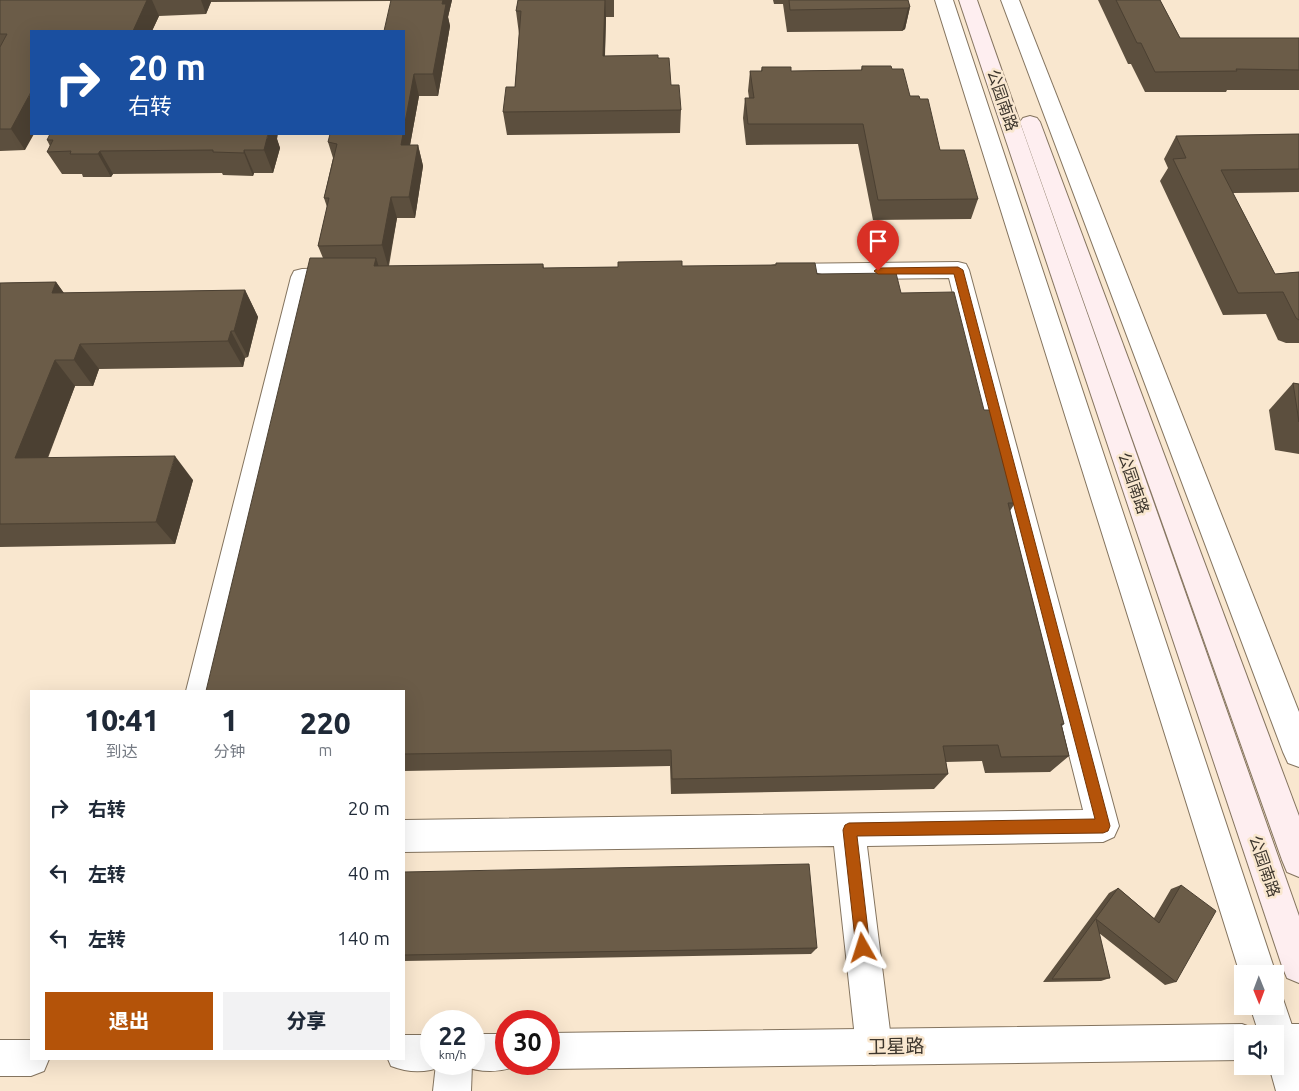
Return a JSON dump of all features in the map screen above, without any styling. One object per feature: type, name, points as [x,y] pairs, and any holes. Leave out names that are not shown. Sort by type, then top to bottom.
[{"type":"main road","name":"公园南路","points":[[968,0],[1299,966]]},
{"type":"main road","name":"公园南路","points":[[985,0],[1299,860]]},
{"type":"street","points":[[944,0],[1255,965]]},
{"type":"street","points":[[1010,0],[1299,752]]},
{"type":"street","points":[[405,836],[1103,826],[958,270],[749,272]]},
{"type":"street","points":[[201,690],[302,277],[372,276]]},
{"type":"street","points":[[849,830],[874,1047]]},
{"type":"street","points":[[1272,1015],[1285,1042],[1296,1091]]},
{"type":"street","name":"卫星路","points":[[560,1051],[1234,1042]]},
{"type":"street","points":[[405,1053],[420,1053]]},
{"type":"street","points":[[0,1058],[30,1058]]},
{"type":"street","points":[[452,1091],[453,1075]]},
{"type":"building","points":[[0,0],[147,0],[133,30],[30,30],[30,94],[11,129],[0,129],[0,47],[7,34],[0,34]]},
{"type":"building","points":[[391,0],[443,0],[442,4],[446,4],[433,74],[414,74],[405,123],[405,30],[384,30]]},
{"type":"building","points":[[518,0],[605,0],[603,56],[658,55],[658,58],[669,58],[671,85],[679,85],[681,110],[503,112],[506,87],[515,87],[521,11],[516,11]]},
{"type":"building","points":[[789,0],[908,0],[910,7],[790,10]]},
{"type":"building","points":[[1116,0],[1160,0],[1180,38],[1299,38],[1299,70],[1236,69],[1237,71],[1155,72],[1141,43],[1137,43]]},
{"type":"building","points":[[862,66],[891,66],[892,69],[903,69],[910,96],[928,99],[940,150],[964,150],[978,199],[878,200],[863,124],[748,124],[745,98],[754,98],[750,71],[762,71],[762,67],[791,67],[791,71],[862,70]]},
{"type":"building","points":[[1299,134],[1299,169],[1221,170],[1275,274],[1299,272],[1299,320],[1296,318],[1283,292],[1238,293],[1173,159],[1186,158],[1176,136]]},
{"type":"building","points":[[50,135],[268,135],[264,150],[244,150],[244,153],[213,152],[213,150],[100,151],[98,154],[70,154],[71,151],[47,152],[53,140],[47,140]]},
{"type":"building","points":[[330,135],[403,135],[401,145],[418,145],[409,197],[391,197],[382,245],[318,246],[329,198],[324,198],[337,144],[328,142]]},
{"type":"building","points":[[310,258],[376,258],[374,266],[543,264],[543,268],[618,267],[618,262],[682,261],[682,266],[815,263],[817,274],[896,273],[901,293],[954,292],[984,410],[991,410],[1015,503],[1008,503],[1064,724],[1061,724],[1069,756],[1001,757],[998,745],[943,746],[948,774],[672,779],[671,750],[405,754],[405,690],[206,690]]},
{"type":"building","points":[[56,282],[52,293],[245,290],[234,331],[231,331],[228,341],[80,344],[74,360],[55,360],[15,458],[175,456],[156,522],[0,524],[0,283]]},
{"type":"building","points":[[1293,383],[1299,384],[1299,422]]},
{"type":"building","points":[[809,864],[817,948],[405,955],[405,872]]},
{"type":"building","points":[[1181,885],[1216,911],[1176,982],[1096,919],[1110,978],[1052,979],[1118,888],[1159,923]]},
{"type":"route","points":[[863,948],[849,830],[1103,826],[958,270],[878,271]]}]
